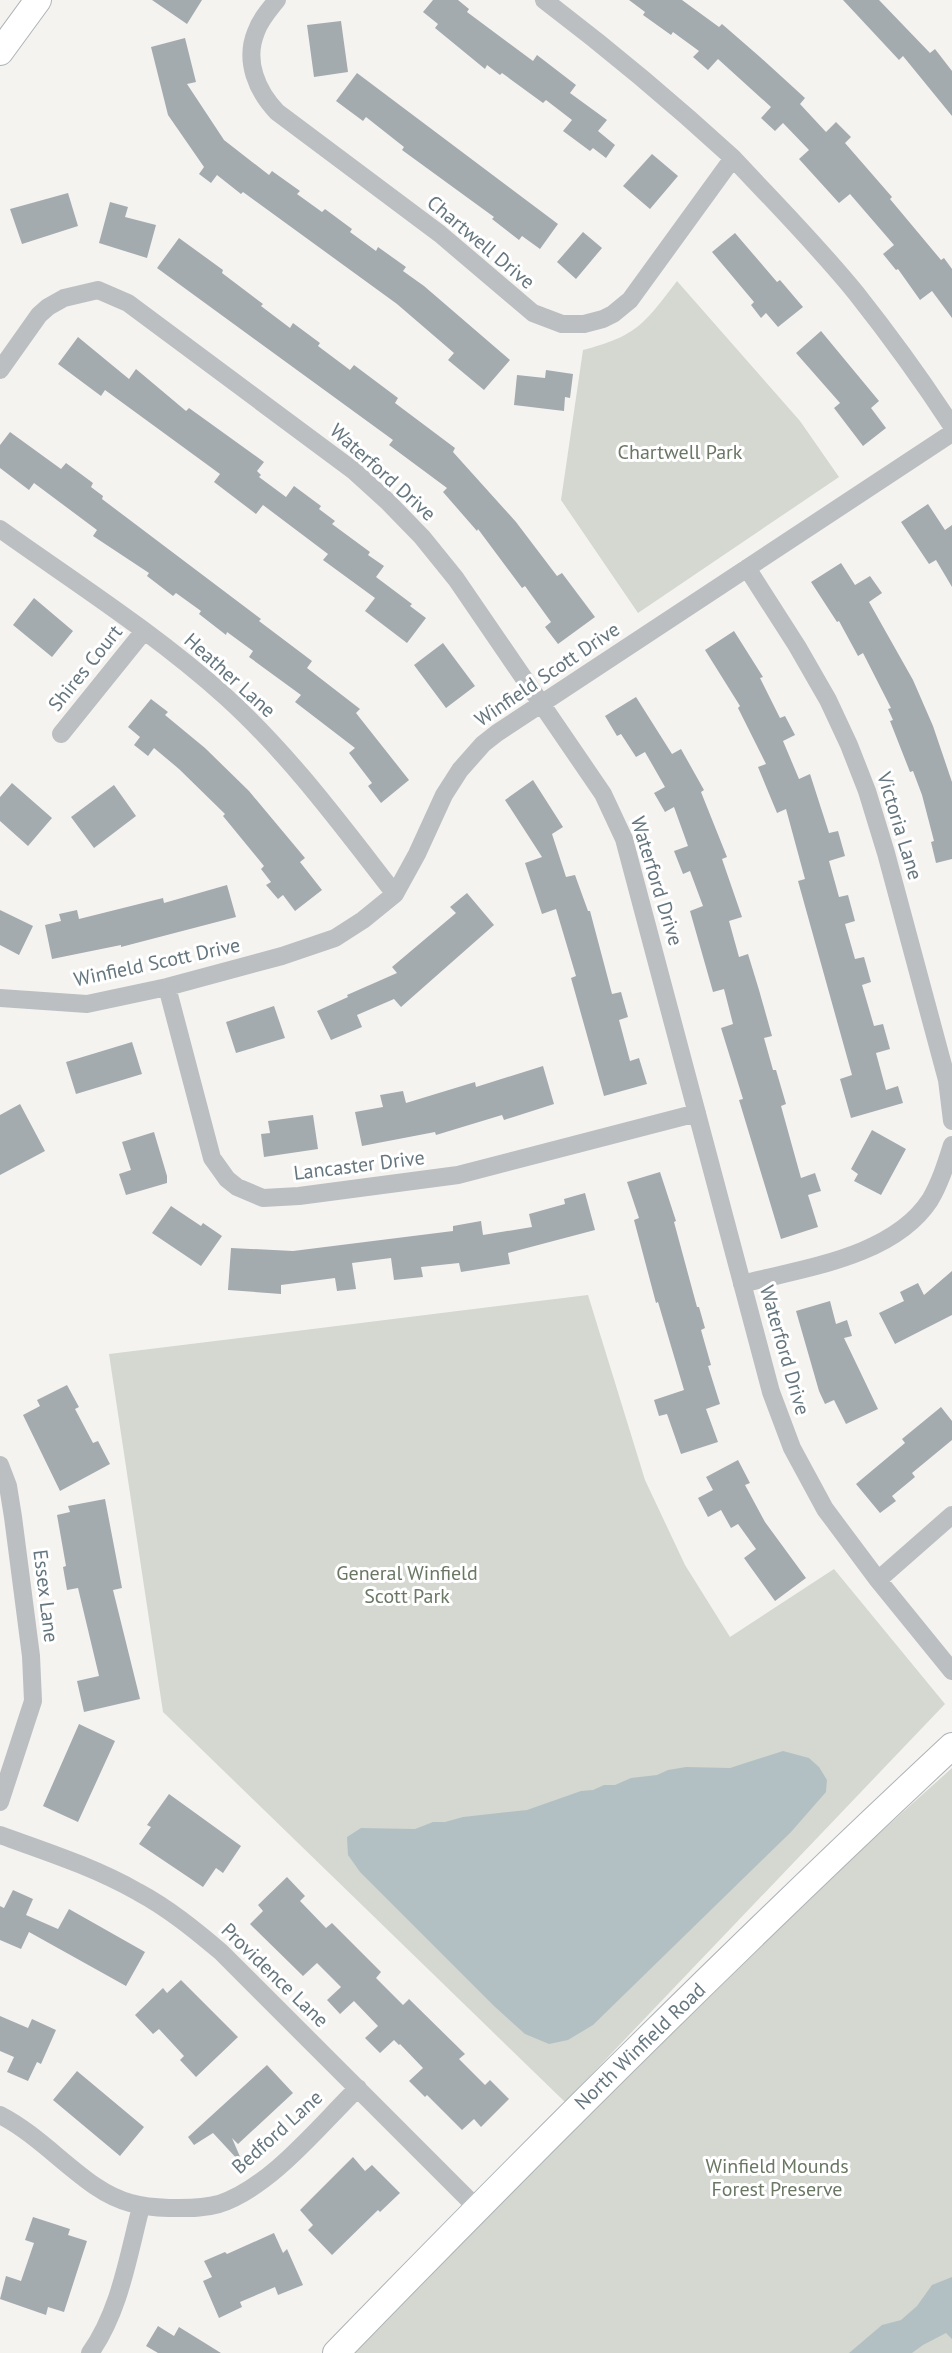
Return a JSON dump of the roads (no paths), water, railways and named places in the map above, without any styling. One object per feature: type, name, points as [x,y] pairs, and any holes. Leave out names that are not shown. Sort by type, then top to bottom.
[{"type":"street","points":[[0,52],[38,0]]},
{"type":"street","name":"Chartwell Drive","points":[[277,0],[255,33],[253,45],[252,63],[255,78],[267,102],[277,112],[440,234],[526,308],[544,318],[562,324],[584,324],[603,319],[622,308],[733,158]]},
{"type":"street","points":[[544,0],[603,44],[664,95],[733,158],[808,237],[855,292],[895,344],[952,426]]},
{"type":"street","name":"Waterford Drive","points":[[0,370],[48,306],[64,298],[98,290],[128,303],[354,471],[422,537],[456,579],[603,794],[624,839],[771,1392],[792,1448],[825,1509],[878,1580],[952,1671]]},
{"type":"street","name":"Winfield Scott Drive","points":[[0,998],[87,1004],[167,987],[317,946],[350,930],[395,894],[417,854],[444,795],[460,770],[483,744],[540,703],[952,433]]},
{"type":"street","name":"Heather Lane","points":[[0,528],[144,631],[219,691],[276,747],[395,894]]},
{"type":"street","name":"Victoria Lane","points":[[747,568],[797,646],[828,700],[867,791],[947,1080],[952,1121]]},
{"type":"street","name":"Shires Court","points":[[61,734],[144,631]]},
{"type":"street","name":"Lancaster Drive","points":[[167,987],[212,1158],[226,1179],[237,1187],[263,1198],[299,1197],[458,1175],[697,1113]]},
{"type":"street","points":[[742,1284],[860,1252],[895,1235],[915,1218],[929,1201],[940,1181],[952,1145]]},
{"type":"street","name":"Essex Lane","points":[[0,1465],[8,1486],[13,1517],[31,1656],[33,1701],[0,1802]]},
{"type":"street","points":[[878,1580],[952,1515]]},
{"type":"street","name":"North Winfield Road","points":[[336,2353],[477,2208],[810,1880],[952,1746]]},
{"type":"street","name":"Providence Lane","points":[[0,1835],[101,1873],[169,1911],[221,1952],[477,2208]]},
{"type":"street","name":"Bedford Lane","points":[[0,2115],[26,2131],[96,2187],[116,2198],[141,2207],[195,2208],[217,2205],[252,2189],[274,2171],[358,2088]]},
{"type":"street","points":[[90,2353],[101,2337],[112,2311],[141,2207]]},
{"type":"park label","name":"Chartwell Park","points":[[680,452]]},
{"type":"park label","name":"General Winfield Scott Park","points":[[407,1584]]},
{"type":"park label","name":"Winfield Mounds Forest Preserve","points":[[777,2178]]}]
